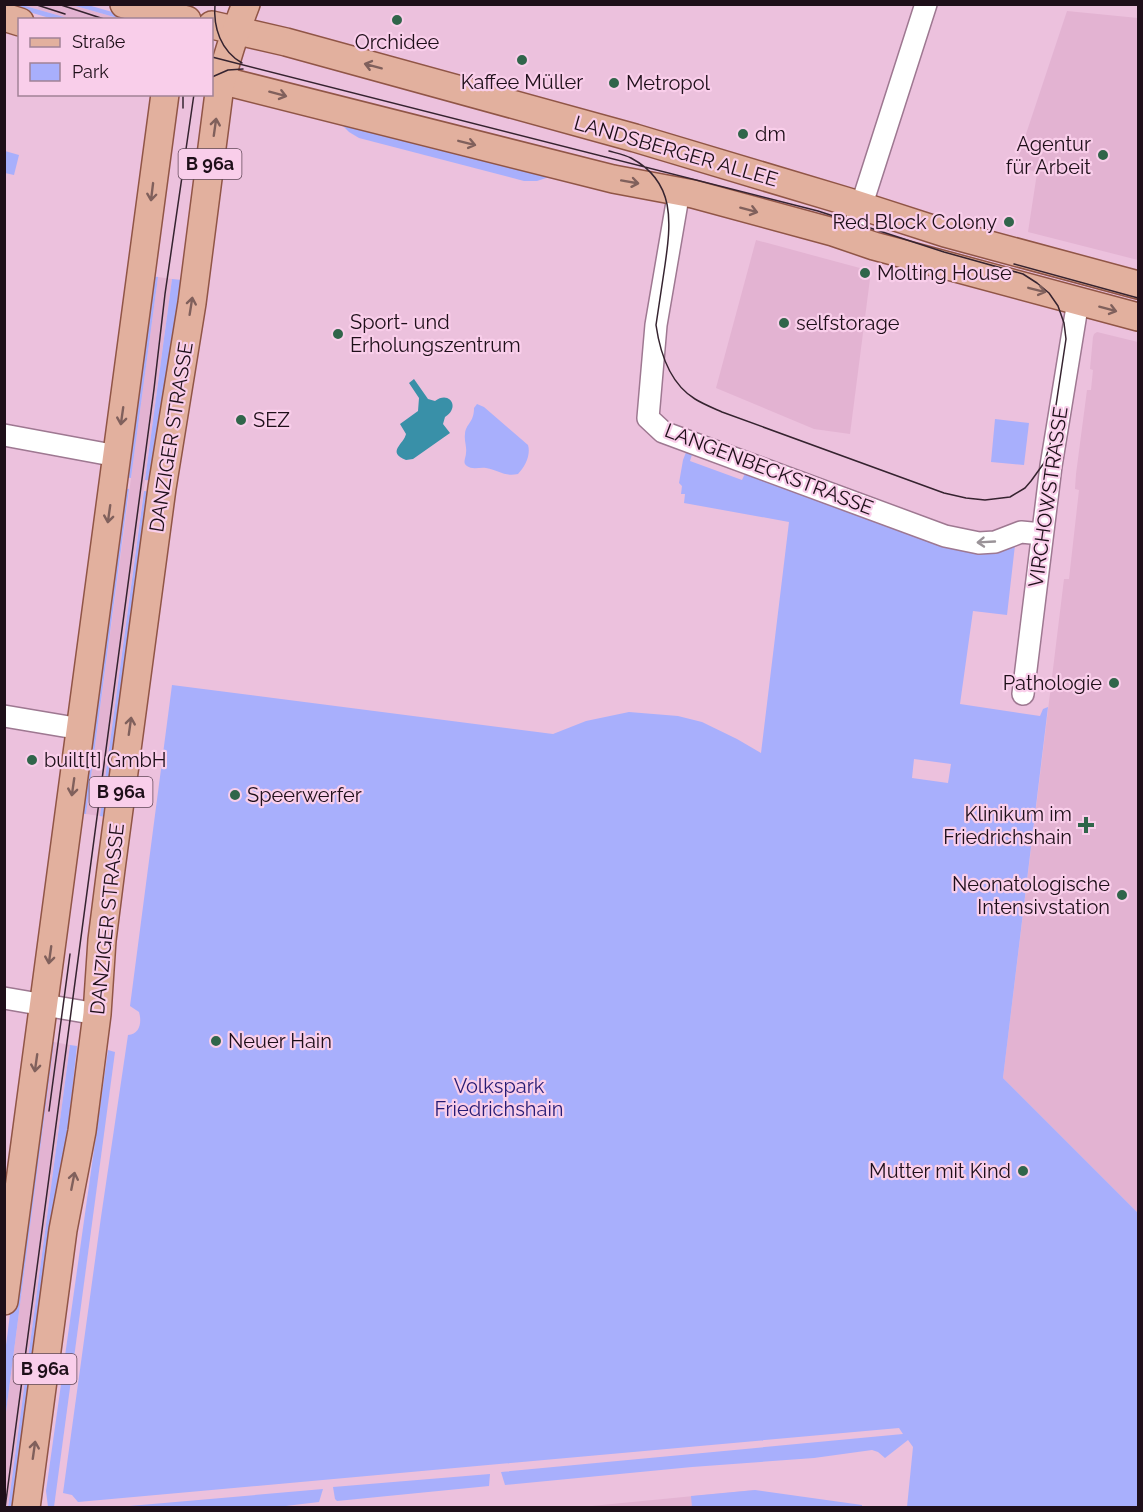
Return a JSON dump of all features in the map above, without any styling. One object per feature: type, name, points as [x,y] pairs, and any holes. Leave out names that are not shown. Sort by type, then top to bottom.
[{"type":"main road","points":[[124,4],[178,18]]},
{"type":"main road","name":"B 96a","points":[[216,79],[224,27],[246,4]]},
{"type":"main road","name":"LANDSBERGER ALLEE","points":[[224,27],[656,143],[945,233],[1138,285]]},
{"type":"main road","name":"LANDSBERGER ALLEE","points":[[216,79],[602,177],[678,199],[833,232],[874,246],[1138,317]]},
{"type":"main road","name":"DANZIGER STRASSE","points":[[26,1508],[63,1230],[82,1131],[97,1014],[102,940],[127,749],[162,488],[192,303],[216,79]]},
{"type":"main road","name":"B 96a","points":[[4,1301],[7,1258],[44,1005],[165,96]]},
{"type":"street","points":[[851,238],[927,4]]},
{"type":"street","name":"LANGENBECKSTRASSE","points":[[678,199],[658,309],[648,418],[663,432],[945,536],[979,543],[995,542],[1023,532],[1042,534]]},
{"type":"street","name":"VIRCHOWSTRASSE","points":[[1023,694],[1051,466],[1078,301]]},
{"type":"street","points":[[4,435],[117,456]]},
{"type":"street","points":[[4,716],[81,729]]},
{"type":"street","points":[[4,998],[97,1014]]},
{"type":"shaded area","points":[[22,5],[72,5],[118,18],[68,18]]},
{"type":"shaded area","points":[[1067,11],[1138,18],[1138,260],[1028,232],[1037,173],[1016,164]]},
{"type":"shaded area","points":[[756,240],[871,271],[850,434],[814,429],[716,388]]},
{"type":"shaded area","points":[[158,277],[172,279],[100,816],[86,814]]},
{"type":"shaded area","name":"Klinikum im Friedrichshain","points":[[1097,332],[1138,342],[1138,1213],[1003,1078],[1064,579],[1069,579],[1079,490],[1075,489],[1076,474],[1087,390],[1091,390],[1093,337]]},
{"type":"shaded area","points":[[414,379],[428,399],[435,401],[445,397],[453,405],[443,424],[450,433],[413,459],[406,460],[397,454],[397,451],[406,434],[400,424],[418,411],[419,398],[409,383]]},
{"type":"shaded area","points":[[54,1042],[70,1045],[8,1507],[5,1508],[5,1420]]},
{"type":"shaded area","points":[[755,1490],[756,1508],[571,1508]]},
{"type":"green space","points":[[5,5],[22,5],[68,18],[50,18]]},
{"type":"green space","points":[[72,5],[88,5],[126,16],[118,18]]},
{"type":"green space","points":[[342,125],[549,177],[537,181],[524,181],[359,138]]},
{"type":"green space","points":[[5,151],[19,155],[14,175],[5,173]]},
{"type":"green space","points":[[148,276],[158,277],[131,478],[121,477]]},
{"type":"green space","points":[[172,279],[182,280],[155,481],[145,480]]},
{"type":"green space","points":[[477,404],[484,407],[528,445],[527,461],[518,474],[505,474],[486,468],[471,468],[464,462],[466,430]]},
{"type":"green space","points":[[995,419],[1029,423],[1024,465],[991,462]]},
{"type":"green space","name":"Volkspark Friedrichshain","points":[[688,447],[694,448],[690,461],[742,480],[748,467],[956,547],[1015,545],[1007,615],[973,611],[960,704],[1040,716],[1043,709],[1048,707],[1003,1078],[1138,1213],[1138,1507],[907,1507],[913,1447],[908,1440],[885,1458],[872,1450],[814,1458],[505,1485],[501,1472],[903,1434],[899,1428],[78,1502],[72,1495],[63,1493],[128,1035],[138,1030],[140,1023],[139,1012],[130,1006],[172,685],[553,734],[586,721],[629,712],[678,716],[702,722],[761,753],[789,522],[684,503],[685,494],[681,494],[682,486],[679,483]],"holes":[[[914,759],[951,764],[948,783],[912,778]]]},
{"type":"green space","points":[[120,488],[129,489],[86,814],[76,813]]},
{"type":"green space","points":[[144,491],[153,492],[110,818],[100,816]]},
{"type":"green space","points":[[45,1041],[54,1042],[5,1420],[5,1353]]},
{"type":"green space","points":[[70,1045],[77,1046],[67,1139],[19,1507],[8,1508]]},
{"type":"green space","points":[[108,1050],[115,1052],[54,1507],[48,1507],[46,1491]]},
{"type":"green space","points":[[490,1474],[489,1486],[337,1501],[333,1487]]},
{"type":"green space","points":[[323,1489],[319,1502],[269,1508],[118,1507]]},
{"type":"green space","points":[[755,1490],[862,1505],[862,1507],[692,1507],[691,1496]]},
{"type":"tram line","points":[[34,4],[65,14]]},
{"type":"tram line","points":[[58,4],[101,18]]},
{"type":"tram line","points":[[215,4],[215,22],[220,38],[229,52],[242,63]]},
{"type":"tram line","points":[[213,57],[644,167]]},
{"type":"tram line","points":[[213,77],[228,70],[243,69]]},
{"type":"tram line","points":[[183,96],[183,108]]},
{"type":"tram line","points":[[5,1508],[165,294],[194,96]]},
{"type":"tram line","points":[[609,151],[631,158],[644,167]]},
{"type":"tram line","points":[[644,167],[818,211],[944,252],[1023,274],[1037,283],[1049,293],[1058,306],[1064,323],[1066,339],[1050,445],[1044,463],[1031,481],[1025,488],[1010,497],[985,500],[944,493],[722,412],[698,401],[686,392],[678,385],[667,366],[656,325],[669,234],[669,219],[663,191],[656,179],[644,167]]},
{"type":"tram line","points":[[1014,264],[1138,298]]},
{"type":"tram line","points":[[49,1111],[70,954]]},
{"type":"place","name":"Orchidee","points":[[397,20]]},
{"type":"place","name":"Kaffee Müller","points":[[522,60]]},
{"type":"place","name":"Metropol","points":[[614,83]]},
{"type":"place","name":"dm","points":[[743,134]]},
{"type":"place","name":"Agentur für Arbeit","points":[[1103,155]]},
{"type":"place","name":"Red Block Colony","points":[[1009,222]]},
{"type":"place","name":"Molting House","points":[[865,273]]},
{"type":"place","name":"selfstorage","points":[[784,323]]},
{"type":"place","name":"Sport- und Erholungszentrum","points":[[338,334]]},
{"type":"place","name":"SEZ","points":[[241,420]]},
{"type":"place","name":"Pathologie","points":[[1114,683]]},
{"type":"place","name":"built[t] GmbH","points":[[32,760]]},
{"type":"place","name":"Speerwerfer","points":[[235,795]]},
{"type":"place","name":"Klinikum im Friedrichshain","points":[[1086,825]]},
{"type":"place","name":"Neonatologische Intensivstation","points":[[1122,895]]},
{"type":"place","name":"Neuer Hain","points":[[216,1041]]},
{"type":"place","name":"Mutter mit Kind","points":[[1023,1171]]}]
